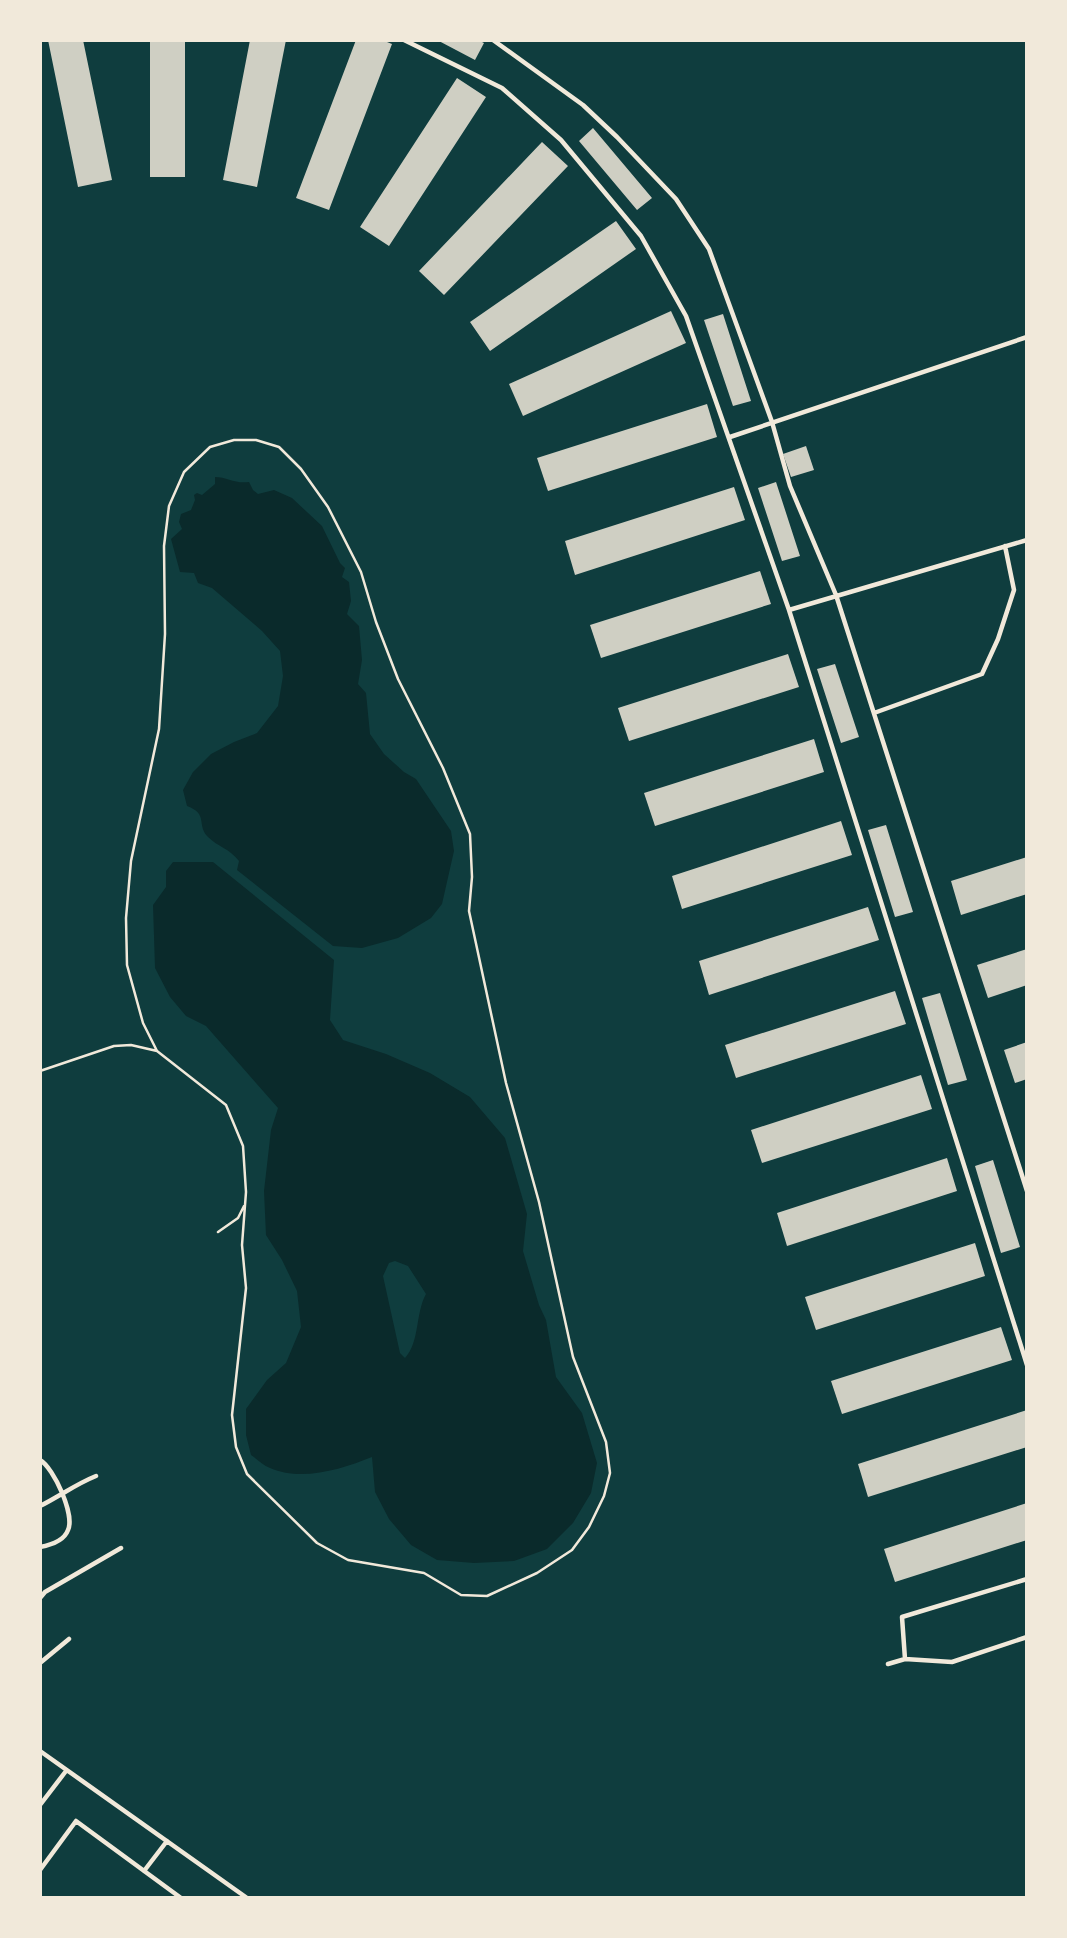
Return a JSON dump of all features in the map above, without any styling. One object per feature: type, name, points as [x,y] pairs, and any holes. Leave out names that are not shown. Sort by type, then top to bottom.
[{"type":"lane","points":[[404,40],[502,88],[561,140],[641,236],[686,316],[789,610],[1027,1365]]},
{"type":"lane","points":[[493,40],[583,105],[676,199],[709,249],[772,422],[790,486],[836,595],[1027,1191]]},
{"type":"lane","points":[[730,437],[1027,337]]},
{"type":"lane","points":[[789,610],[1027,540]]},
{"type":"lane","points":[[874,713],[982,674],[998,639],[1014,590],[1005,546]]},
{"type":"lane","points":[[40,1460],[52,1470],[69,1517],[69,1528],[64,1538],[50,1546],[40,1547]]},
{"type":"lane","points":[[40,1506],[62,1495],[72,1486],[96,1476]]},
{"type":"lane","points":[[40,1598],[45,1592],[121,1548]]},
{"type":"lane","points":[[905,1659],[902,1617],[1027,1580]]},
{"type":"lane","points":[[888,1664],[905,1659],[952,1662],[1027,1637]]},
{"type":"lane","points":[[40,1663],[69,1639]]},
{"type":"lane","points":[[40,1751],[247,1898]]},
{"type":"lane","points":[[40,1805],[66,1771]]},
{"type":"lane","points":[[40,1870],[76,1821],[181,1898]]},
{"type":"lane","points":[[144,1871],[167,1841]]},
{"type":"path","points":[[40,1071],[114,1046],[131,1045],[157,1051],[226,1105],[243,1146],[246,1203],[242,1245],[246,1288],[232,1415],[236,1447],[247,1475],[317,1543],[348,1560],[424,1573],[461,1595],[487,1596],[537,1573],[572,1550],[589,1527],[604,1496],[610,1473],[606,1442],[573,1357],[539,1202],[506,1083],[469,911],[472,877],[470,834],[443,768],[398,679],[376,622],[361,572],[328,507],[301,469],[279,447],[256,439],[234,440],[210,447],[184,472],[169,506],[164,546],[165,634],[159,729],[137,826],[126,918],[127,965],[143,1023],[157,1051]]},
{"type":"path","points":[[218,1232],[238,1218],[246,1203]]},
{"type":"water","points":[[215,477],[249,482],[258,494],[274,490],[292,498],[322,526],[345,568],[342,577],[349,582],[351,601],[347,614],[359,626],[362,660],[358,684],[366,693],[370,734],[384,754],[416,779],[451,831],[454,851],[442,904],[431,918],[398,938],[362,948],[333,946],[237,870],[239,861],[208,837],[198,813],[187,806],[183,790],[193,772],[211,754],[257,733],[278,706],[283,676],[280,651],[262,631],[212,588],[198,583],[194,573],[180,572],[171,539],[182,529],[179,522],[181,514],[191,510],[194,495],[202,495],[215,484]]},
{"type":"water","points":[[173,862],[213,862],[334,960],[330,1020],[343,1040],[386,1054],[430,1073],[470,1097],[505,1138],[527,1214],[523,1251],[546,1320],[556,1377],[582,1413],[597,1463],[591,1493],[573,1523],[547,1549],[514,1561],[474,1563],[437,1560],[411,1545],[389,1519],[375,1492],[372,1457],[322,1472],[295,1474],[270,1468],[251,1455],[246,1435],[246,1409],[267,1380],[286,1363],[301,1327],[297,1291],[266,1235],[264,1191],[271,1130],[278,1108],[206,1026],[186,1016],[170,997],[155,968],[153,905],[166,887],[166,871]],"holes":[[[395,1261],[408,1266],[426,1294],[413,1344],[405,1358],[400,1353],[383,1276],[389,1263]]]},
{"type":"building","points":[[48,40],[83,40],[112,180],[78,187]]},
{"type":"building","points":[[150,40],[185,40],[185,177],[150,177]]},
{"type":"building","points":[[250,40],[286,40],[257,187],[223,180]]},
{"type":"building","points":[[356,40],[382,40],[392,44],[329,210],[296,198]]},
{"type":"building","points":[[437,40],[478,40],[484,43],[475,60]]},
{"type":"building","points":[[457,78],[486,97],[389,246],[360,227]]},
{"type":"building","points":[[593,128],[652,198],[637,210],[579,141]]},
{"type":"building","points":[[542,142],[568,166],[444,295],[419,271]]},
{"type":"building","points":[[616,221],[636,249],[490,351],[470,322]]},
{"type":"building","points":[[671,311],[686,343],[523,416],[509,384]]},
{"type":"building","points":[[723,314],[751,401],[733,406],[704,320]]},
{"type":"building","points":[[707,404],[717,437],[548,491],[537,458]]},
{"type":"building","points":[[806,446],[814,470],[791,477],[783,454]]},
{"type":"building","points":[[776,482],[800,556],[782,561],[758,488]]},
{"type":"building","points":[[734,487],[745,520],[575,575],[565,541]]},
{"type":"building","points":[[760,571],[771,604],[601,658],[590,625]]},
{"type":"building","points":[[788,654],[799,687],[629,741],[618,708]]},
{"type":"building","points":[[835,664],[859,737],[841,743],[817,669]]},
{"type":"building","points":[[814,739],[824,772],[655,826],[644,793]]},
{"type":"building","points":[[841,821],[852,855],[682,909],[672,876]]},
{"type":"building","points":[[886,825],[913,912],[895,917],[868,830]]},
{"type":"building","points":[[1027,857],[1027,894],[961,915],[951,881]]},
{"type":"building","points":[[868,907],[879,940],[709,995],[699,961]]},
{"type":"building","points":[[1027,949],[1027,985],[988,998],[977,965]]},
{"type":"building","points":[[895,991],[906,1024],[736,1078],[725,1045]]},
{"type":"building","points":[[940,993],[967,1080],[948,1085],[922,998]]},
{"type":"building","points":[[1027,1042],[1027,1079],[1015,1083],[1004,1050]]},
{"type":"building","points":[[921,1075],[932,1109],[762,1163],[751,1130]]},
{"type":"building","points":[[947,1158],[957,1191],[787,1246],[777,1213]]},
{"type":"building","points":[[993,1160],[1020,1247],[1001,1253],[975,1166]]},
{"type":"building","points":[[975,1243],[985,1276],[816,1330],[805,1297]]},
{"type":"building","points":[[1001,1327],[1012,1360],[842,1414],[831,1381]]},
{"type":"building","points":[[1027,1410],[1027,1447],[868,1497],[858,1464]]},
{"type":"building","points":[[1027,1503],[1027,1540],[895,1582],[884,1549]]}]
